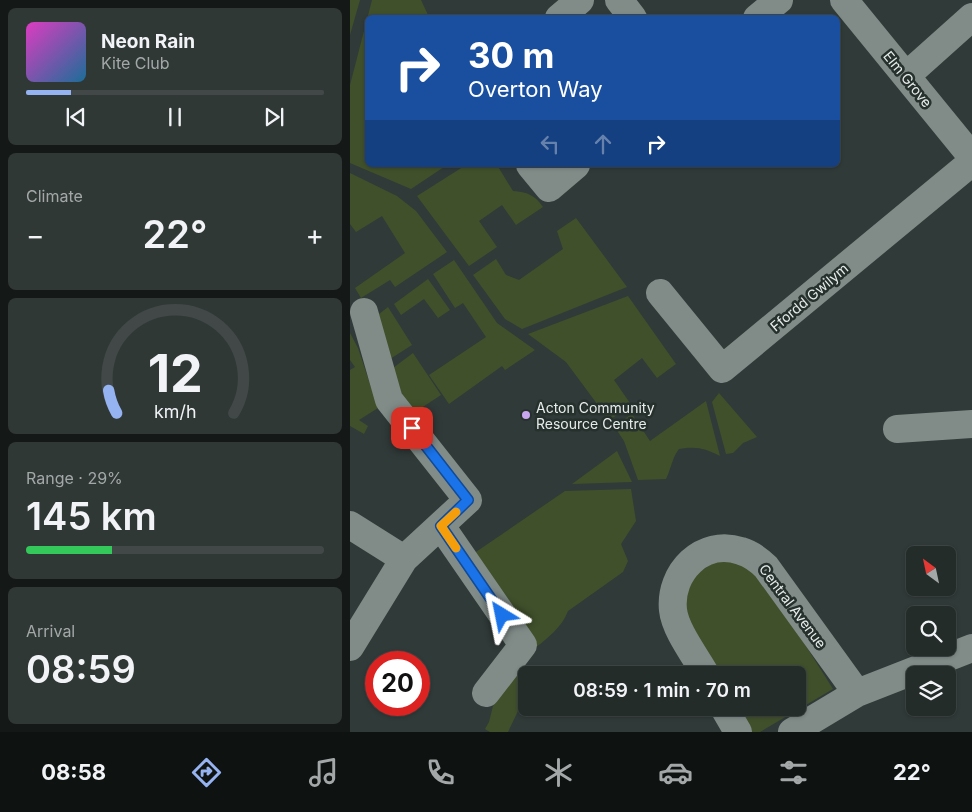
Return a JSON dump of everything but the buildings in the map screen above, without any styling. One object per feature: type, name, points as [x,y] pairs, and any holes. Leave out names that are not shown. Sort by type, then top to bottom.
[{"type":"street","points":[[562,15],[580,0]]},
{"type":"street","points":[[619,0],[631,15]]},
{"type":"street","points":[[761,15],[779,0]]},
{"type":"street","name":"Elm Grove","points":[[844,0],[972,157]]},
{"type":"street","points":[[906,76],[972,17]]},
{"type":"street","name":"Ffordd Gwilym","points":[[660,293],[722,369],[972,162]]},
{"type":"street","points":[[532,167],[548,188],[574,167]]},
{"type":"street","points":[[350,647],[404,559],[468,500],[389,400],[364,312]]},
{"type":"street","points":[[897,429],[972,424]]},
{"type":"street","points":[[350,525],[404,559]]},
{"type":"street","points":[[441,526],[523,645],[486,693]]},
{"type":"street","name":"Central Avenue","points":[[701,666],[679,628],[673,613],[672,597],[676,582],[683,569],[694,558],[708,551],[722,549],[740,550],[756,558],[766,567],[857,693]]},
{"type":"street","points":[[808,728],[857,693],[972,648]]},
{"type":"street","points":[[729,716],[738,732]]},
{"type":"green space","points":[[350,0],[360,0],[350,35]]},
{"type":"green space","points":[[372,0],[421,0],[428,15],[368,15]]},
{"type":"green space","points":[[365,27],[365,167],[444,167],[411,189],[350,163],[350,85]]},
{"type":"green space","points":[[463,167],[498,167],[513,191],[530,195],[543,207],[516,225],[502,205],[479,221],[497,247],[469,266],[417,196]]},
{"type":"green space","points":[[350,173],[397,196],[416,211],[447,252],[395,287],[390,280],[361,298],[355,288],[405,253],[382,216],[356,232],[350,224]]},
{"type":"green space","points":[[576,218],[627,287],[522,329],[505,319],[473,275],[496,259],[506,275],[519,280],[563,249],[557,231]]},
{"type":"green space","points":[[454,260],[497,323],[535,350],[505,370],[502,366],[449,404],[429,375],[486,337],[463,303],[455,308],[433,274]]},
{"type":"green space","points":[[428,279],[450,310],[438,318],[424,299],[401,315],[394,304]]},
{"type":"green space","points":[[628,296],[676,364],[657,378],[642,358],[614,380],[632,406],[609,420],[566,362],[528,334]]},
{"type":"green space","points":[[388,307],[412,345],[390,359],[379,314]]},
{"type":"green space","points":[[350,333],[358,348],[378,408],[359,420],[368,426],[364,434],[350,426],[350,370],[355,367],[350,360]]},
{"type":"green space","points":[[413,353],[441,395],[409,416],[393,368]]},
{"type":"green space","points":[[719,393],[757,437],[743,443],[733,453],[726,454],[712,402]]},
{"type":"green space","points":[[706,401],[720,456],[700,448],[679,449],[666,479],[638,480],[624,441],[614,426],[632,414],[650,441]]},
{"type":"green space","points":[[617,451],[632,482],[572,484]]},
{"type":"green space","points":[[631,489],[636,521],[621,544],[628,561],[623,572],[568,611],[550,636],[535,648],[470,556],[565,491]]},
{"type":"green space","points":[[721,558],[758,570],[833,689],[806,705],[806,666],[710,666],[682,614],[687,584],[698,573]]},
{"type":"green space","points":[[518,670],[518,711],[508,732],[490,732],[485,729],[493,706]]},
{"type":"green space","points":[[741,716],[787,716],[760,732],[751,732]]},
{"type":"slow traffic","points":[[456,512],[441,526],[456,548]]},
{"type":"place","name":"Acton Community Resource Centre","points":[[526,415]]},
{"type":"route","points":[[412,428],[468,500],[441,526],[502,615]]}]
